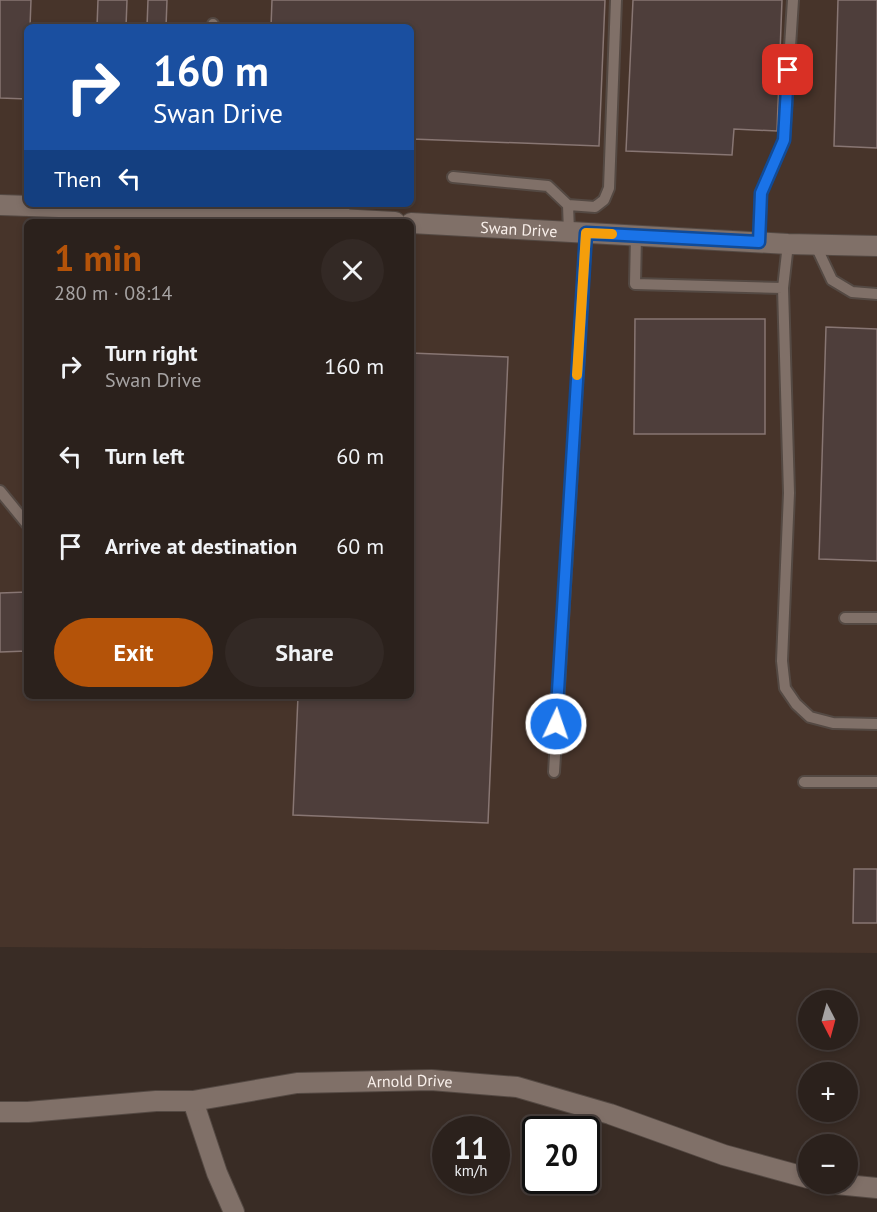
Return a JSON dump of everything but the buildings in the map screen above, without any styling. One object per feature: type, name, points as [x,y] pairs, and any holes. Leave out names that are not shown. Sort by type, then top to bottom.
[{"type":"street","points":[[0,205],[24,205]]},
{"type":"street","points":[[137,207],[344,212],[380,219]]},
{"type":"street","name":"Swan Drive","points":[[414,223],[788,244],[877,246]]},
{"type":"street","name":"Arnold Drive","points":[[0,1112],[28,1112],[156,1101],[193,1101],[297,1083],[431,1080],[517,1087],[610,1114],[724,1155],[798,1175]]},
{"type":"street","points":[[193,1101],[217,1173],[234,1212]]},
{"type":"street","points":[[858,1186],[877,1188]]},
{"type":"lane","points":[[568,205],[594,207],[604,200],[609,188],[616,0]]},
{"type":"lane","points":[[759,242],[761,193],[784,140],[793,0]]},
{"type":"lane","points":[[453,177],[548,186],[568,205],[577,232],[554,772]]},
{"type":"lane","points":[[636,235],[635,284],[783,288]]},
{"type":"lane","points":[[788,244],[783,288],[789,494],[782,661],[785,688],[796,704],[810,717],[832,723],[877,724]]},
{"type":"lane","points":[[815,244],[832,280],[852,292],[877,294]]},
{"type":"lane","points":[[0,491],[24,520]]},
{"type":"lane","points":[[845,618],[877,618]]},
{"type":"lane","points":[[804,782],[877,782]]},
{"type":"shaded area","points":[[0,0],[877,0],[877,953],[0,947]]},
{"type":"slow traffic","points":[[577,375],[586,233],[612,234]]},
{"type":"route","points":[[556,724],[586,233],[759,242],[761,193],[784,140],[788,70]]}]
